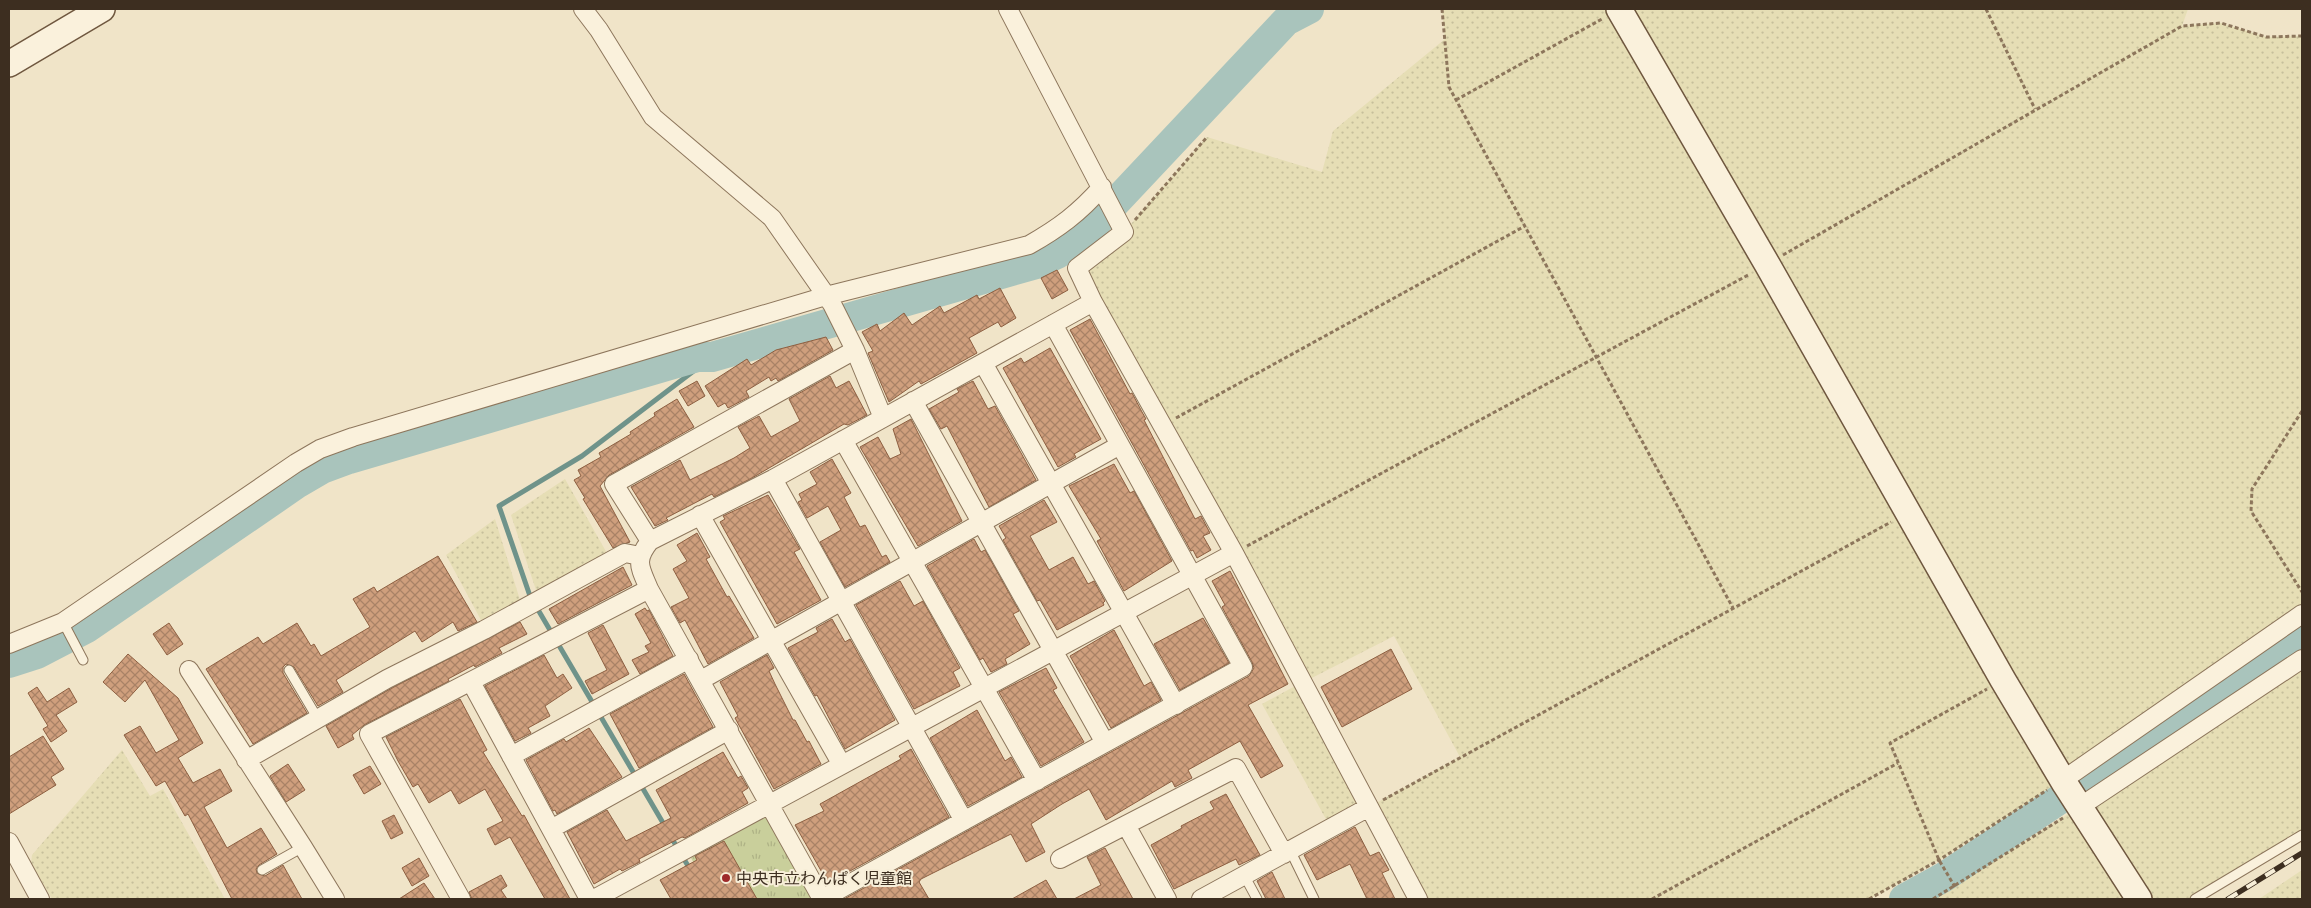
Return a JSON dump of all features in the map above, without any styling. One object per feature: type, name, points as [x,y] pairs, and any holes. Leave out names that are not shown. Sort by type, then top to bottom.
[{"type":"street","points":[[9,64],[102,9]]},
{"type":"street","points":[[583,9],[599,30],[653,117],[772,218],[829,300],[845,328],[883,418]]},
{"type":"street","points":[[1008,9],[1124,232],[1077,268],[1093,302],[1234,553],[1418,899]]},
{"type":"street","points":[[1619,9],[1767,264],[2003,680],[2071,793],[2139,899]]},
{"type":"street","points":[[9,644],[63,622],[296,463],[320,449],[352,437],[829,300],[1029,245],[1053,232],[1104,192]]},
{"type":"street","points":[[1053,324],[1243,667],[822,899],[649,589],[639,564],[640,556],[650,541],[844,440],[913,400],[1093,302]]},
{"type":"street","points":[[650,541],[614,484],[855,350]]},
{"type":"street","points":[[983,362],[1176,705]]},
{"type":"street","points":[[913,400],[1105,743]]},
{"type":"street","points":[[844,440],[1037,781]]},
{"type":"street","points":[[701,680],[1120,445]]},
{"type":"street","points":[[773,478],[964,821]]},
{"type":"street","points":[[700,515],[842,765]]},
{"type":"street","points":[[246,760],[387,679],[625,553],[640,556]]},
{"type":"street","points":[[594,899],[1234,553]]},
{"type":"street","points":[[461,899],[370,734],[649,589]]},
{"type":"street","points":[[2071,793],[2302,614]]},
{"type":"street","points":[[2071,793],[2302,658]]},
{"type":"street","points":[[511,756],[588,716],[689,659]]},
{"type":"street","points":[[189,670],[246,760],[304,846],[334,899]]},
{"type":"street","points":[[471,682],[589,899]]},
{"type":"street","points":[[551,829],[729,730]]},
{"type":"street","points":[[1060,859],[1236,768],[1287,852]]},
{"type":"street","points":[[1201,899],[1369,807]]},
{"type":"street","points":[[1126,825],[1167,899]]},
{"type":"street","points":[[9,842],[40,899]]},
{"type":"lane","points":[[63,622],[83,660]]},
{"type":"lane","points":[[289,670],[318,719]]},
{"type":"lane","points":[[2195,899],[2302,835]]},
{"type":"lane","points":[[262,870],[304,846]]},
{"type":"lane","points":[[1287,852],[1314,899]]},
{"type":"lane","points":[[1244,875],[1257,899]]},
{"type":"path","points":[[1442,9],[1449,87],[1733,608]]},
{"type":"path","points":[[1456,100],[1619,9]]},
{"type":"path","points":[[1986,9],[2035,109]]},
{"type":"path","points":[[1234,553],[1767,264],[2182,26],[2221,23],[2266,37],[2302,36]]},
{"type":"path","points":[[1124,232],[1207,137]]},
{"type":"path","points":[[1163,426],[1525,226]]},
{"type":"path","points":[[2302,412],[2252,489],[2251,510],[2302,592]]},
{"type":"path","points":[[1369,807],[1908,512]]},
{"type":"path","points":[[1955,887],[1942,865],[1890,743],[2003,680]]},
{"type":"path","points":[[1652,899],[1898,763]]},
{"type":"path","points":[[1869,899],[1940,860],[2071,793]]},
{"type":"path","points":[[1933,899],[1955,887],[2071,793]]},
{"type":"shaded area","points":[[1442,9],[2188,9],[2182,26],[2221,23],[2266,37],[2302,36],[2302,614],[2063,780],[1939,860],[1869,899],[1418,899],[1369,807],[1460,757],[1394,636],[1302,683],[1077,268],[1124,232],[1207,137],[1322,172],[1333,131],[1445,39]]},
{"type":"shaded area","points":[[565,479],[608,555],[537,593],[511,515]]},
{"type":"shaded area","points":[[495,519],[520,600],[482,622],[446,555]]},
{"type":"shaded area","points":[[2302,659],[2302,835],[2195,899],[1933,899],[2081,806]]},
{"type":"shaded area","points":[[1297,685],[1360,801],[1327,821],[1262,704]]},
{"type":"shaded area","points":[[122,750],[150,796],[163,789],[225,899],[52,899],[31,863],[32,855]]},
{"type":"shaded area","points":[[2302,870],[2302,899],[2259,899]]},
{"type":"green space","points":[[768,815],[813,897],[810,899],[714,899],[691,858]]},
{"type":"building","points":[[1057,270],[1068,290],[1052,299],[1041,278]]},
{"type":"building","points":[[1000,288],[1016,318],[1001,327],[998,322],[969,338],[977,353],[921,384],[919,381],[889,402],[868,353],[873,351],[862,332],[877,324],[880,331],[904,313],[912,325],[940,306],[944,313],[977,295],[979,299]]},
{"type":"building","points":[[1090,319],[1130,394],[1132,393],[1146,419],[1144,420],[1195,519],[1201,516],[1210,533],[1203,536],[1211,550],[1197,558],[1193,550],[1191,551],[1070,330]]},
{"type":"building","points":[[826,337],[833,350],[778,381],[776,378],[771,381],[769,377],[746,391],[749,397],[728,408],[725,403],[718,407],[705,386],[747,359],[751,365],[776,350]]},
{"type":"building","points":[[1050,348],[1101,439],[1074,454],[1076,457],[1058,467],[1003,368],[1021,358],[1024,363]]},
{"type":"building","points":[[830,376],[836,388],[849,381],[867,415],[848,425],[844,424],[752,478],[714,497],[712,494],[666,518],[668,520],[655,526],[631,487],[680,460],[690,480],[734,458],[750,448],[738,427],[759,416],[771,437],[800,421],[789,399]]},
{"type":"building","points":[[697,381],[705,396],[688,406],[679,391]]},
{"type":"building","points":[[973,381],[988,409],[995,406],[1036,480],[989,507],[947,426],[941,429],[929,409],[959,392],[957,389]]},
{"type":"building","points":[[677,399],[694,427],[609,475],[600,486],[630,542],[613,548],[583,499],[585,498],[574,480],[581,476],[578,470],[601,457],[599,453],[631,434],[630,432],[655,416],[654,413]]},
{"type":"building","points":[[911,419],[962,521],[918,546],[860,447],[878,437],[890,459],[901,454],[893,429]]},
{"type":"building","points":[[832,459],[851,493],[844,497],[860,527],[865,525],[882,557],[886,555],[890,562],[845,587],[820,542],[841,530],[828,506],[807,518],[798,502],[802,500],[799,494],[817,484],[810,472]]},
{"type":"building","points":[[1114,464],[1130,493],[1134,491],[1172,561],[1124,591],[1097,541],[1101,539],[1069,486]]},
{"type":"building","points":[[768,495],[800,549],[794,552],[821,600],[777,624],[720,522],[725,519],[723,516]]},
{"type":"building","points":[[1044,500],[1057,522],[1030,536],[1049,570],[1073,557],[1088,584],[1094,581],[1105,601],[1104,605],[1057,630],[1040,600],[1037,601],[1003,540],[1006,538],[999,526]]},
{"type":"building","points":[[697,533],[710,557],[706,559],[727,597],[729,596],[754,638],[708,664],[685,620],[680,623],[671,607],[689,598],[673,569],[687,561],[677,545]]},
{"type":"building","points":[[974,539],[981,552],[985,550],[1019,611],[1013,614],[1030,644],[1005,659],[1007,664],[991,672],[983,658],[980,660],[927,566]]},
{"type":"building","points":[[438,556],[477,622],[458,631],[453,622],[422,642],[415,631],[336,680],[343,692],[318,706],[294,667],[286,664],[283,667],[283,673],[307,713],[253,744],[206,669],[258,637],[263,644],[297,623],[311,646],[314,644],[321,656],[370,627],[353,599],[374,587],[377,592]]},
{"type":"building","points":[[623,567],[632,585],[558,624],[549,609]]},
{"type":"building","points":[[1230,571],[1288,684],[1248,705],[1283,766],[1261,778],[1240,741],[1188,770],[1192,778],[1175,787],[1172,781],[1106,820],[1089,789],[1062,804],[1031,824],[1045,852],[1026,862],[1011,834],[921,879],[919,882],[929,899],[844,899],[1249,676],[1254,668],[1252,662],[1222,607],[1225,605],[1212,581]]},
{"type":"building","points":[[900,581],[914,606],[923,601],[960,668],[953,672],[960,686],[914,709],[856,605]]},
{"type":"building","points":[[645,608],[647,611],[649,610],[673,656],[640,674],[632,660],[649,652],[645,646],[651,643],[635,614]]},
{"type":"building","points":[[1203,618],[1229,663],[1180,690],[1154,644]]},
{"type":"building","points":[[832,619],[845,642],[850,639],[895,720],[845,749],[817,695],[815,696],[788,648],[818,632],[816,628]]},
{"type":"building","points":[[520,622],[527,634],[499,648],[502,653],[475,667],[474,665],[448,679],[449,681],[364,725],[352,735],[354,739],[338,748],[326,726],[392,688]]},
{"type":"building","points":[[169,623],[183,644],[167,655],[153,634]]},
{"type":"building","points":[[603,625],[629,674],[592,694],[585,681],[607,670],[588,633]]},
{"type":"building","points":[[1114,630],[1144,686],[1151,682],[1161,700],[1111,728],[1070,656]]},
{"type":"building","points":[[1391,649],[1412,689],[1342,727],[1321,687]]},
{"type":"building","points":[[128,654],[178,698],[203,743],[178,758],[193,783],[220,769],[232,791],[204,807],[227,848],[261,828],[277,854],[259,865],[256,869],[257,873],[265,876],[283,865],[302,899],[232,899],[188,814],[185,816],[165,781],[156,786],[124,735],[140,726],[156,753],[179,740],[145,680],[125,702],[103,682]]},
{"type":"building","points":[[544,655],[557,678],[563,674],[572,688],[545,706],[550,716],[528,728],[531,733],[515,741],[485,686]]},
{"type":"building","points":[[767,655],[774,668],[769,671],[775,684],[793,720],[795,720],[807,742],[809,741],[821,764],[774,789],[735,718],[738,716],[720,682]]},
{"type":"building","points":[[1046,668],[1057,688],[1053,690],[1084,742],[1041,766],[999,692]]},
{"type":"building","points":[[684,674],[713,727],[639,768],[610,714]]},
{"type":"building","points":[[37,687],[47,702],[69,688],[77,702],[56,715],[67,731],[51,742],[43,729],[48,726],[28,693]]},
{"type":"building","points":[[460,699],[487,750],[483,752],[522,816],[524,815],[570,899],[545,899],[510,837],[495,845],[487,829],[503,821],[485,789],[459,804],[451,790],[429,803],[418,784],[413,787],[398,761],[386,737]]},
{"type":"building","points":[[977,710],[1005,761],[1011,757],[1022,777],[968,806],[930,738]]},
{"type":"building","points":[[589,728],[622,777],[557,814],[555,810],[553,811],[526,760],[564,739],[566,742]]},
{"type":"building","points":[[43,736],[64,769],[51,777],[56,785],[9,814],[9,757]]},
{"type":"building","points":[[911,749],[949,817],[828,883],[795,825],[824,811],[820,804],[901,759],[899,756]]},
{"type":"building","points":[[723,752],[738,778],[741,776],[748,788],[742,792],[748,803],[685,838],[682,837],[639,859],[640,862],[622,871],[620,869],[594,884],[567,832],[607,810],[626,841],[671,818],[656,790]]},
{"type":"building","points":[[288,764],[305,790],[286,802],[270,776]]},
{"type":"building","points":[[370,766],[381,784],[364,794],[353,775]]},
{"type":"building","points":[[1226,794],[1260,855],[1239,865],[1236,859],[1174,889],[1151,845],[1182,828],[1181,826],[1214,809],[1210,802]]},
{"type":"building","points":[[394,815],[403,833],[391,839],[382,821]]},
{"type":"building","points":[[1355,827],[1370,856],[1379,852],[1389,870],[1382,873],[1395,899],[1367,899],[1350,864],[1317,880],[1304,855]]},
{"type":"building","points":[[724,841],[757,899],[671,899],[660,880],[697,860],[695,856]]},
{"type":"building","points":[[1105,848],[1133,899],[1074,899],[1101,885],[1087,857]]},
{"type":"building","points":[[419,858],[429,876],[412,886],[402,868]]},
{"type":"building","points":[[1272,872],[1285,899],[1266,899],[1257,881]]},
{"type":"building","points":[[501,875],[507,886],[501,890],[507,899],[472,899],[469,892]]},
{"type":"building","points":[[1046,880],[1057,899],[1012,899]]},
{"type":"building","points":[[424,883],[435,899],[399,899]]},
{"type":"waterway","points":[[9,663],[37,654],[87,628],[298,483],[322,469],[349,459],[697,357],[712,357],[1036,264],[1057,254],[1081,239],[1286,21],[1309,9]]},
{"type":"waterway","points":[[666,828],[530,596],[499,506],[582,456],[712,357]]},
{"type":"waterway","points":[[1904,899],[1944,877],[2200,705],[2302,632]]},
{"type":"waterway","points":[[671,837],[691,871]]},
{"type":"railway","points":[[2228,899],[2302,853]]},
{"type":"place","name":"中央市立わんぱく児童館","points":[[726,878]]}]
